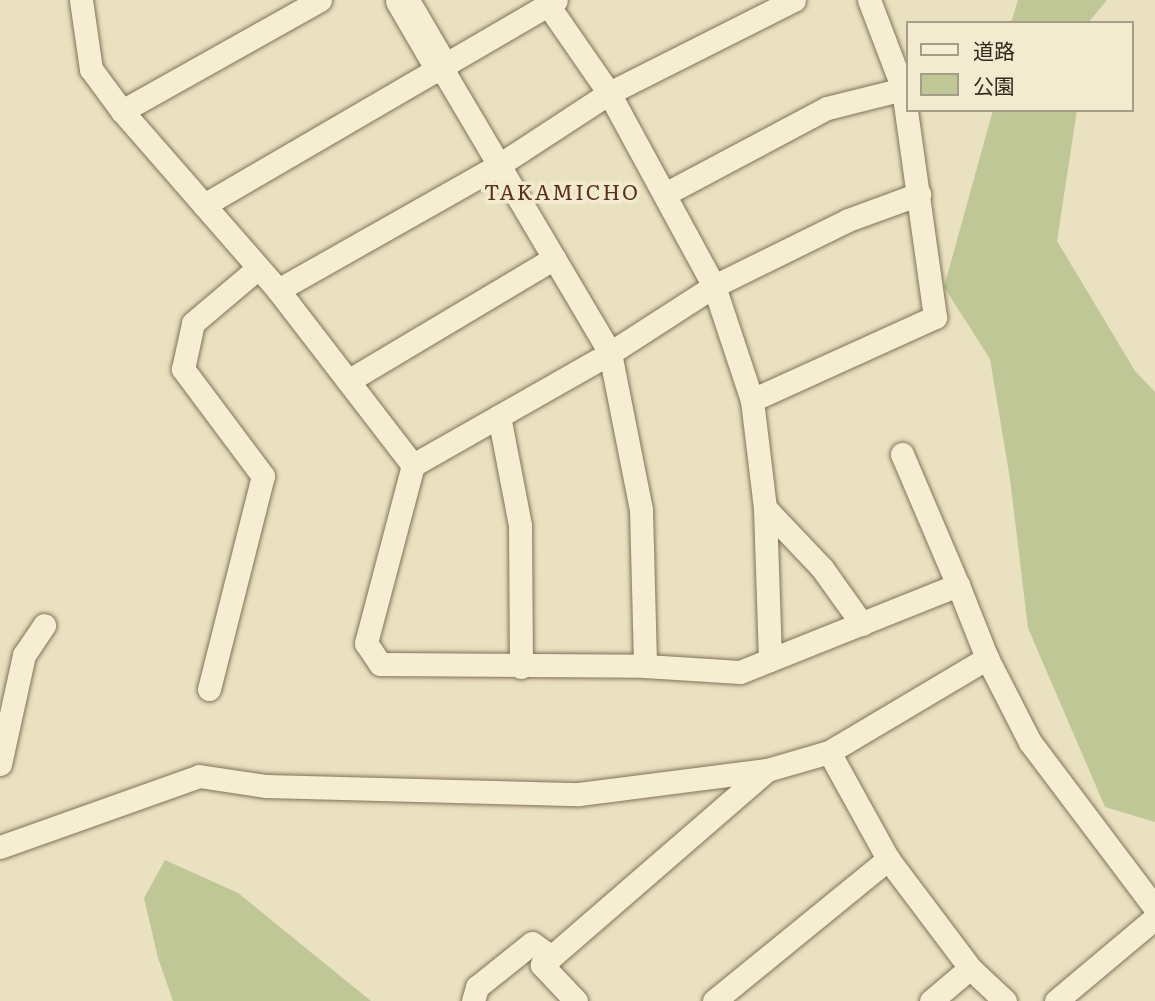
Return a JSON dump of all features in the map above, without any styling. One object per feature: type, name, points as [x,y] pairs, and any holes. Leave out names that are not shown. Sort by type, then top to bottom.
[{"type":"street","points":[[122,111],[320,0]]},
{"type":"street","points":[[402,0],[610,353],[641,510],[645,666]]},
{"type":"street","points":[[278,290],[499,165],[609,93],[794,0]]},
{"type":"street","points":[[869,0],[903,89],[906,109]]},
{"type":"street","points":[[204,205],[552,2],[609,93],[714,286],[752,400],[765,508],[770,660]]},
{"type":"street","points":[[87,3],[92,69],[122,111],[257,270],[278,290],[412,465]]},
{"type":"street","points":[[665,194],[827,108],[903,89]]},
{"type":"street","points":[[752,400],[935,317],[907,112]]},
{"type":"street","points":[[919,194],[848,220],[714,286],[610,353],[412,465],[366,643],[380,664],[645,666],[740,672],[958,585]]},
{"type":"street","points":[[348,381],[554,258]]},
{"type":"street","points":[[209,689],[263,476],[183,369],[193,323],[257,270]]},
{"type":"street","points":[[499,416],[520,525],[521,667]]},
{"type":"street","points":[[902,454],[987,658],[1030,742],[1155,908]]},
{"type":"street","points":[[765,508],[822,568],[862,624]]},
{"type":"street","points":[[0,764],[24,655],[44,625]]},
{"type":"street","points":[[0,847],[199,776],[266,786],[579,794],[767,770],[829,752],[987,658]]},
{"type":"street","points":[[829,752],[888,859],[971,968],[1005,1001]]},
{"type":"street","points":[[576,1001],[542,965],[767,770]]},
{"type":"street","points":[[714,1001],[888,859]]},
{"type":"street","points":[[1056,1001],[1155,918]]},
{"type":"street","points":[[473,1001],[477,987],[532,943],[551,957]]},
{"type":"street","points":[[931,1001],[971,968]]},
{"type":"green space","points":[[1018,0],[1107,0],[1090,21],[1012,21]]},
{"type":"green space","points":[[992,112],[1077,112],[1057,241],[1135,371],[1155,392],[1155,822],[1105,807],[1028,628],[1010,479],[990,359],[944,287]]},
{"type":"green space","points":[[165,860],[238,893],[371,1001],[173,1001],[158,958],[144,898]]},
{"type":"district","name":"TAKAMICHO","points":[[562,191]]}]
